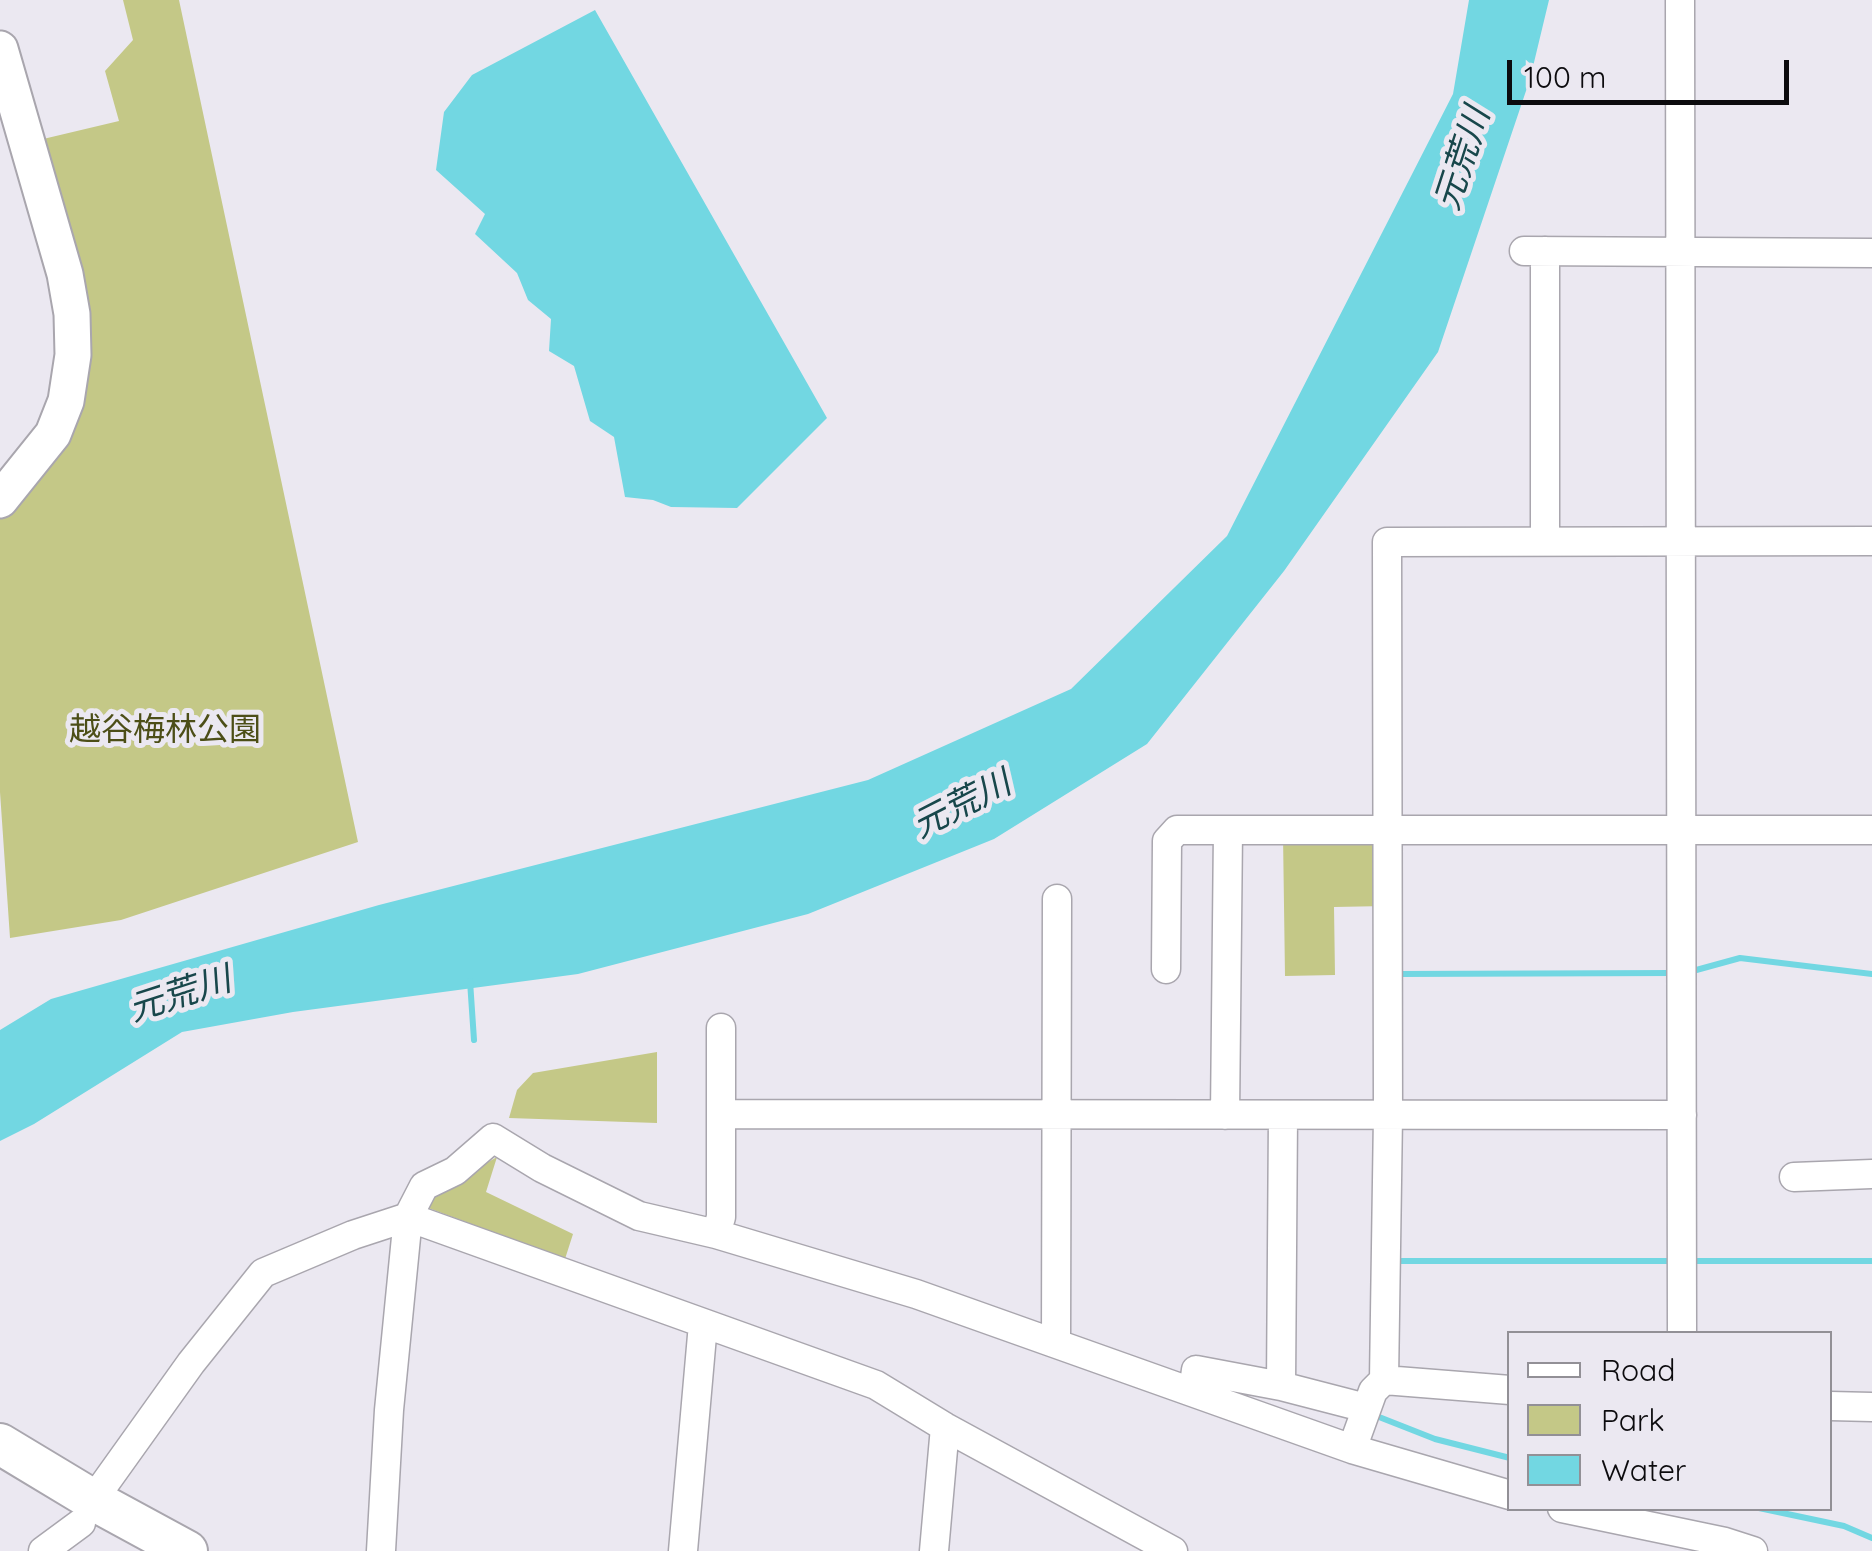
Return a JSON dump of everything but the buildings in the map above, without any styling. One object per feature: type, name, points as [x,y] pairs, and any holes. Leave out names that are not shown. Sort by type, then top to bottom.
[{"type":"highway","points":[[0,1444],[135,1551]]},
{"type":"highway","points":[[0,1473],[187,1551]]},
{"type":"main road","points":[[0,49],[65,274],[72,314],[73,355],[66,401],[53,434],[0,500]]},
{"type":"street","points":[[1680,0],[1682,1331]]},
{"type":"street","points":[[1545,541],[1534,251],[1872,253]]},
{"type":"street","points":[[1352,1449],[1373,1392],[1384,1380],[1388,542],[1872,541]]},
{"type":"street","points":[[1166,969],[1166,840],[1177,830],[1872,830]]},
{"type":"street","points":[[1225,1115],[1228,830]]},
{"type":"street","points":[[1056,1342],[1057,899]]},
{"type":"street","points":[[716,1234],[721,1217],[721,1028]]},
{"type":"street","points":[[721,1114],[1682,1114]]},
{"type":"street","points":[[1281,1386],[1282,1115]]},
{"type":"street","points":[[382,1551],[389,1410],[408,1217],[424,1186],[455,1171],[493,1138],[542,1168],[639,1216],[716,1234],[916,1294],[1352,1449],[1507,1494]]},
{"type":"street","points":[[1794,1177],[1872,1174]]},
{"type":"street","points":[[44,1551],[87,1512],[191,1363],[263,1273],[353,1235],[408,1217],[876,1385],[1173,1551]]},
{"type":"street","points":[[683,1551],[703,1324]]},
{"type":"street","points":[[1193,1392],[1196,1370],[1366,1408]]},
{"type":"street","points":[[1384,1380],[1507,1390]]},
{"type":"street","points":[[1832,1406],[1872,1407]]},
{"type":"street","points":[[934,1551],[945,1427]]},
{"type":"street","points":[[1576,1511],[1753,1551]]},
{"type":"green space","name":"越谷梅林公園","points":[[123,0],[179,0],[358,842],[121,920],[10,938],[0,792],[0,516],[76,407],[39,140],[119,121],[105,71],[133,40]]},
{"type":"green space","points":[[1385,833],[1386,906],[1334,907],[1335,975],[1285,976],[1283,835]]},
{"type":"green space","points":[[657,1052],[657,1123],[509,1118],[517,1090],[533,1073]]},
{"type":"green space","points":[[497,1157],[486,1192],[573,1234],[565,1259],[423,1206],[429,1196]]},
{"type":"water","name":"元荒川","points":[[1469,0],[1549,0],[1530,79],[1438,352],[1284,571],[1147,744],[994,839],[808,914],[578,974],[293,1012],[182,1032],[0,1141],[0,1030],[51,999],[379,905],[868,780],[1071,689],[1227,536],[1453,94]]},
{"type":"water","points":[[595,10],[827,418],[737,508],[671,507],[653,500],[625,497],[614,437],[590,421],[574,366],[549,351],[551,319],[528,300],[517,273],[475,234],[485,214],[436,170],[444,112],[472,75]]},
{"type":"waterway","points":[[1689,972],[1740,958],[1872,974]]},
{"type":"waterway","points":[[1398,974],[1672,973]]},
{"type":"waterway","points":[[470,981],[474,1040]]},
{"type":"waterway","points":[[1397,1261],[1675,1261]]},
{"type":"waterway","points":[[1688,1261],[1872,1261]]},
{"type":"waterway","points":[[1374,1415],[1435,1439],[1507,1457]]},
{"type":"waterway","points":[[1773,1511],[1844,1526],[1872,1538]]}]
